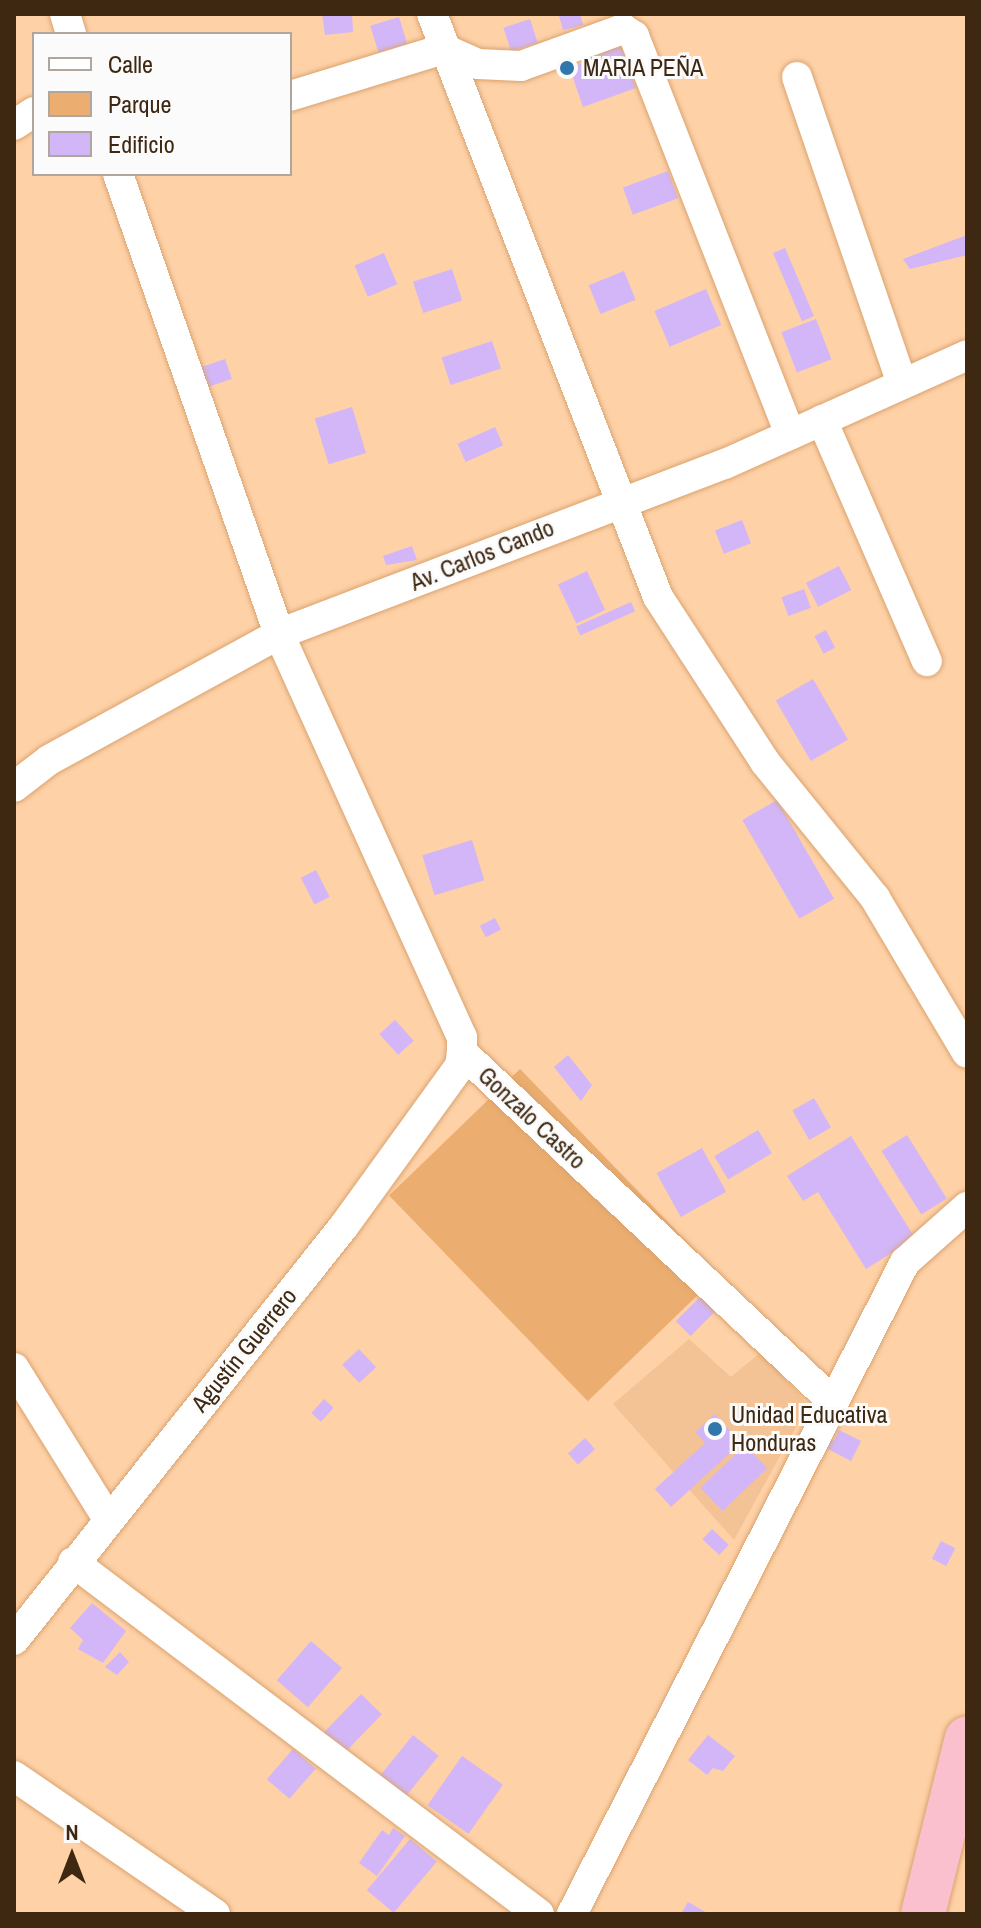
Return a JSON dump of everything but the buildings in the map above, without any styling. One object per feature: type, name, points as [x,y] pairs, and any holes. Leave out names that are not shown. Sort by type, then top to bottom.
[{"type":"highway","points":[[923,1914],[967,1738]]},
{"type":"street","points":[[432,14],[616,501],[658,597],[765,762],[875,898],[967,1053]]},
{"type":"street","points":[[292,95],[444,49],[478,64],[521,66],[623,29],[634,36],[790,435]]},
{"type":"street","points":[[797,77],[902,384]]},
{"type":"street","points":[[14,125],[32,113]]},
{"type":"street","name":"Gonzalo Castro","points":[[119,176],[279,634],[462,1037],[462,1052],[831,1400]]},
{"type":"street","name":"Av. Carlos Cando","points":[[14,787],[49,760],[279,634],[790,435],[967,355]]},
{"type":"street","points":[[822,420],[927,661]]},
{"type":"street","name":"Agustín Guerrero","points":[[14,1640],[73,1562],[344,1226],[460,1066],[462,1052]]},
{"type":"street","points":[[572,1914],[831,1400],[905,1262],[967,1207]]},
{"type":"street","points":[[14,1368],[108,1519]]},
{"type":"street","points":[[73,1562],[539,1914]]},
{"type":"street","points":[[14,1776],[215,1914]]},
{"type":"shaded area","name":"Unidad Educativa Honduras","points":[[689,1339],[731,1377],[761,1352],[808,1405],[734,1540],[613,1404]]},
{"type":"green space","points":[[520,1069],[719,1275],[588,1401],[389,1195]]},
{"type":"place","name":"MARIA PEÑA","points":[[567,68]]},
{"type":"place","name":"Unidad Educativa Honduras","points":[[715,1429]]}]
